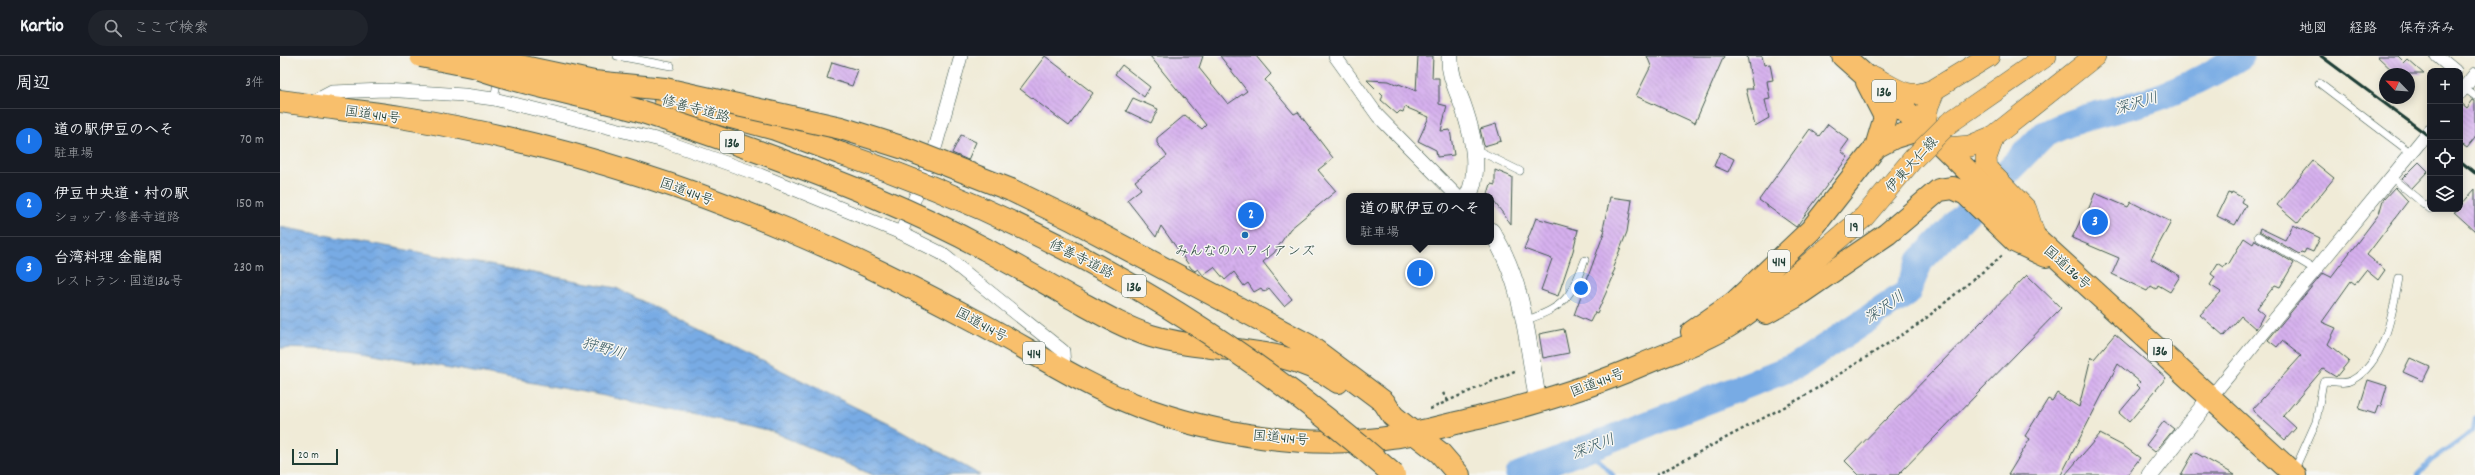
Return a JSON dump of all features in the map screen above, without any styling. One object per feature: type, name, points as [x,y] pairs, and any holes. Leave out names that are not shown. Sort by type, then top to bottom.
[{"type":"highway","name":"136","points":[[421,56],[470,61],[595,87],[665,89],[840,128],[904,148],[1010,190],[1078,223],[1308,345],[1384,402],[1394,416],[1414,433]]},
{"type":"highway","name":"136","points":[[1843,56],[1861,70],[1946,148],[2022,230]]},
{"type":"highway","name":"136","points":[[470,61],[520,83],[636,110],[712,135],[854,187],[946,228],[1115,322],[1151,336],[1178,342],[1265,352],[1294,359],[1335,379],[1376,408],[1394,416]]},
{"type":"highway","points":[[1861,70],[1885,117],[1876,147]]},
{"type":"highway","name":"修善寺道路","points":[[595,87],[775,129],[948,194],[1038,235],[1113,273],[1199,326],[1284,385],[1394,475]]},
{"type":"highway","name":"国道414号","points":[[280,101],[402,117],[489,135],[540,146],[652,178],[780,226],[889,276],[1064,369],[1098,389],[1140,407],[1184,421],[1245,434],[1330,441],[1391,438],[1538,403],[1593,385],[1698,342],[1728,326],[1786,284]]},
{"type":"highway","name":"414","points":[[1663,356],[1696,328],[1735,302],[1811,230],[1876,147],[1895,137],[1924,128]]},
{"type":"highway","name":"414","points":[[1728,326],[1757,317],[1795,297],[1887,234],[1939,190],[1954,188],[1977,181]]},
{"type":"highway","name":"国道136号","points":[[2022,230],[2066,264],[2294,474]]},
{"type":"highway","points":[[1414,433],[1440,453],[1459,475]]},
{"type":"main road","points":[[1861,70],[1904,94],[1920,96],[1935,90],[1989,56]]},
{"type":"main road","name":"伊東大仁線","points":[[1786,284],[1864,217],[1913,159],[1949,124],[2046,56]]},
{"type":"main road","points":[[1946,148],[1970,146],[1994,136],[2095,56]]},
{"type":"main road","points":[[1924,128],[1928,106],[1935,90]]},
{"type":"main road","points":[[1977,181],[1994,136]]},
{"type":"street","points":[[901,233],[936,145],[961,56]]},
{"type":"street","points":[[1335,56],[1378,116],[1454,193]]},
{"type":"street","points":[[1450,56],[1451,76],[1465,110],[1473,148],[1475,172],[1469,193]]},
{"type":"street","points":[[2437,56],[2451,68]]},
{"type":"street","points":[[308,105],[332,92],[385,90],[426,92],[494,99],[664,141],[760,175],[901,233],[940,253],[1063,351],[1064,369]]},
{"type":"street","points":[[2150,475],[2314,269],[2427,134]]},
{"type":"street","points":[[1494,237],[1508,263],[1524,321],[1538,403]]},
{"type":"lane","points":[[494,99],[502,56]]},
{"type":"lane","points":[[617,56],[671,66]]},
{"type":"lane","points":[[655,64],[657,56]]},
{"type":"lane","points":[[2466,82],[2475,96]]},
{"type":"lane","points":[[2319,83],[2411,153]]},
{"type":"lane","points":[[1473,148],[1520,171]]},
{"type":"lane","points":[[2391,177],[2427,207]]},
{"type":"lane","points":[[2258,236],[2314,269]]},
{"type":"lane","points":[[1524,321],[1546,313],[1564,302],[1574,288],[1585,260]]},
{"type":"lane","points":[[2294,474],[2316,422],[2322,382],[2338,384],[2350,381],[2370,363],[2388,331],[2400,278]]},
{"type":"path","points":[[1656,475],[1803,397],[1919,324],[2022,230]]},
{"type":"path","points":[[1425,412],[1496,378],[1532,365]]},
{"type":"path","points":[[1444,393],[1448,401]]},
{"type":"water","name":"狩野川","points":[[280,227],[616,288],[897,428],[980,475],[873,475],[768,430],[600,395],[352,350],[280,348]]},
{"type":"building","points":[[1045,56],[1093,93],[1069,126],[1020,89]]},
{"type":"building","points":[[1150,56],[1203,56],[1199,68],[1228,104],[1247,91],[1220,56],[1256,56],[1271,74],[1265,80],[1294,114],[1298,112],[1333,158],[1318,170],[1336,191],[1290,229],[1274,253],[1263,262],[1292,299],[1284,306],[1269,288],[1264,292],[1261,288],[1254,292],[1248,283],[1244,286],[1234,272],[1225,280],[1214,267],[1203,275],[1198,269],[1195,271],[1191,268],[1161,226],[1156,237],[1127,200],[1141,189],[1135,181],[1167,156],[1157,143],[1157,138],[1185,115],[1202,129],[1206,125]]},
{"type":"building","points":[[1418,56],[1433,56],[1432,78],[1439,78],[1439,104],[1447,106],[1441,131],[1450,130],[1454,155],[1437,157],[1436,150],[1418,141],[1429,117],[1405,107],[1403,112],[1400,111],[1397,114],[1381,100],[1383,96],[1367,80],[1389,81],[1416,91]]},
{"type":"building","points":[[1647,56],[1724,56],[1695,123],[1636,96],[1651,66]]},
{"type":"building","points":[[1747,56],[1762,56],[1764,65],[1770,64],[1773,80],[1767,81],[1770,99],[1765,100],[1769,118],[1755,126],[1746,89],[1753,89]]},
{"type":"building","points":[[2377,56],[2398,56],[2405,63],[2408,60],[2424,74],[2415,74],[2415,68],[2390,68]]},
{"type":"building","points":[[832,62],[858,70],[852,86],[827,78]]},
{"type":"building","points":[[1122,65],[1150,87],[1144,97],[1115,74]]},
{"type":"building","points":[[1133,98],[1158,109],[1151,123],[1126,111]]},
{"type":"building","points":[[2473,100],[2475,101],[2475,138],[2467,148],[2463,145],[2463,105],[2467,108]]},
{"type":"building","points":[[1496,124],[1501,141],[1484,146],[1480,129]]},
{"type":"building","points":[[1828,124],[1849,140],[1841,151],[1848,157],[1796,227],[1759,200],[1810,129],[1819,136]]},
{"type":"building","points":[[961,135],[976,142],[968,160],[952,153]]},
{"type":"building","points":[[1720,152],[1734,159],[1728,172],[1714,166]]},
{"type":"building","points":[[2313,161],[2334,178],[2298,223],[2277,205]]},
{"type":"building","points":[[2419,162],[2427,170],[2427,172],[2412,188],[2402,179]]},
{"type":"building","points":[[1495,170],[1512,177],[1511,224],[1494,202],[1494,193],[1488,193],[1491,184],[1495,185]]},
{"type":"building","points":[[2395,187],[2408,201],[2367,255],[2385,270],[2378,280],[2366,270],[2355,284],[2351,281],[2322,322],[2336,328],[2328,344],[2349,361],[2336,377],[2323,369],[2283,416],[2296,428],[2285,440],[2253,411],[2253,409],[2301,356],[2282,341],[2277,347],[2268,340],[2323,273],[2331,277],[2379,214],[2383,200]]},
{"type":"building","points":[[2475,189],[2475,231],[2454,212],[2463,212],[2463,203]]},
{"type":"building","points":[[2232,192],[2243,198],[2241,202],[2246,205],[2235,225],[2217,216],[2228,193],[2231,194]]},
{"type":"building","points":[[2095,193],[2128,207],[2131,202],[2171,222],[2151,259],[2180,276],[2170,292],[2158,285],[2156,289],[2151,286],[2147,291],[2112,274],[2119,258],[2072,238],[2081,219],[2084,220]]},
{"type":"building","points":[[1610,197],[1632,200],[1627,232],[1613,267],[1615,269],[1612,275],[1614,275],[1597,313],[1595,312],[1590,322],[1574,315],[1605,230],[1603,229]]},
{"type":"building","points":[[1536,218],[1578,230],[1573,251],[1558,296],[1541,290],[1552,259],[1524,249]]},
{"type":"building","points":[[2293,225],[2320,238],[2313,252],[2306,249],[2304,253],[2301,252],[2299,254],[2259,231],[2260,228],[2285,240]]},
{"type":"building","points":[[2244,238],[2253,244],[2255,240],[2294,263],[2280,287],[2275,285],[2257,308],[2264,314],[2256,329],[2241,316],[2224,336],[2200,315],[2221,292],[2210,285],[2215,277],[2211,274],[2218,263],[2224,267],[2226,263],[2228,265]]},
{"type":"building","points":[[2027,275],[2061,308],[1898,475],[1859,475],[1845,461]]},
{"type":"building","points":[[1564,329],[1569,353],[1543,358],[1539,334]]},
{"type":"building","points":[[2115,334],[2166,378],[2129,422],[2119,413],[2140,388],[2137,385],[2140,382],[2118,364],[2061,475],[2008,475],[2030,439],[2025,436],[2048,399],[2052,401],[2057,393],[2079,407],[2091,357],[2094,359]]},
{"type":"building","points":[[2410,358],[2430,367],[2423,381],[2403,372]]},
{"type":"building","points":[[2368,380],[2387,386],[2381,406],[2378,406],[2375,414],[2359,409]]},
{"type":"building","points":[[2164,421],[2174,429],[2155,452],[2146,445]]},
{"type":"building","points":[[2100,434],[2125,447],[2140,458],[2127,475],[2065,475]]},
{"type":"building","points":[[2194,452],[2235,475],[2181,475]]},
{"type":"waterway","name":"深沢川","points":[[1519,475],[1798,365],[1907,293],[1920,261],[2043,135],[2082,119],[2147,101],[2172,92],[2207,76],[2241,56]]},
{"type":"waterway","points":[[2418,475],[2431,461],[2469,434],[2473,430],[2475,418]]},
{"type":"waterway","points":[[1586,447],[1613,475]]},
{"type":"railway","points":[[2321,56],[2427,135]]},
{"type":"railway","points":[[2463,163],[2475,173]]},
{"type":"place","name":"伊豆中央道・村の駅","points":[[1251,215]]},
{"type":"place","name":"台湾料理 金龍閣","points":[[2095,222]]},
{"type":"place","name":"みんなのハワイアンズ","points":[[1245,235]]},
{"type":"place","name":"道の駅伊豆のへそ","points":[[1420,273]]}]
